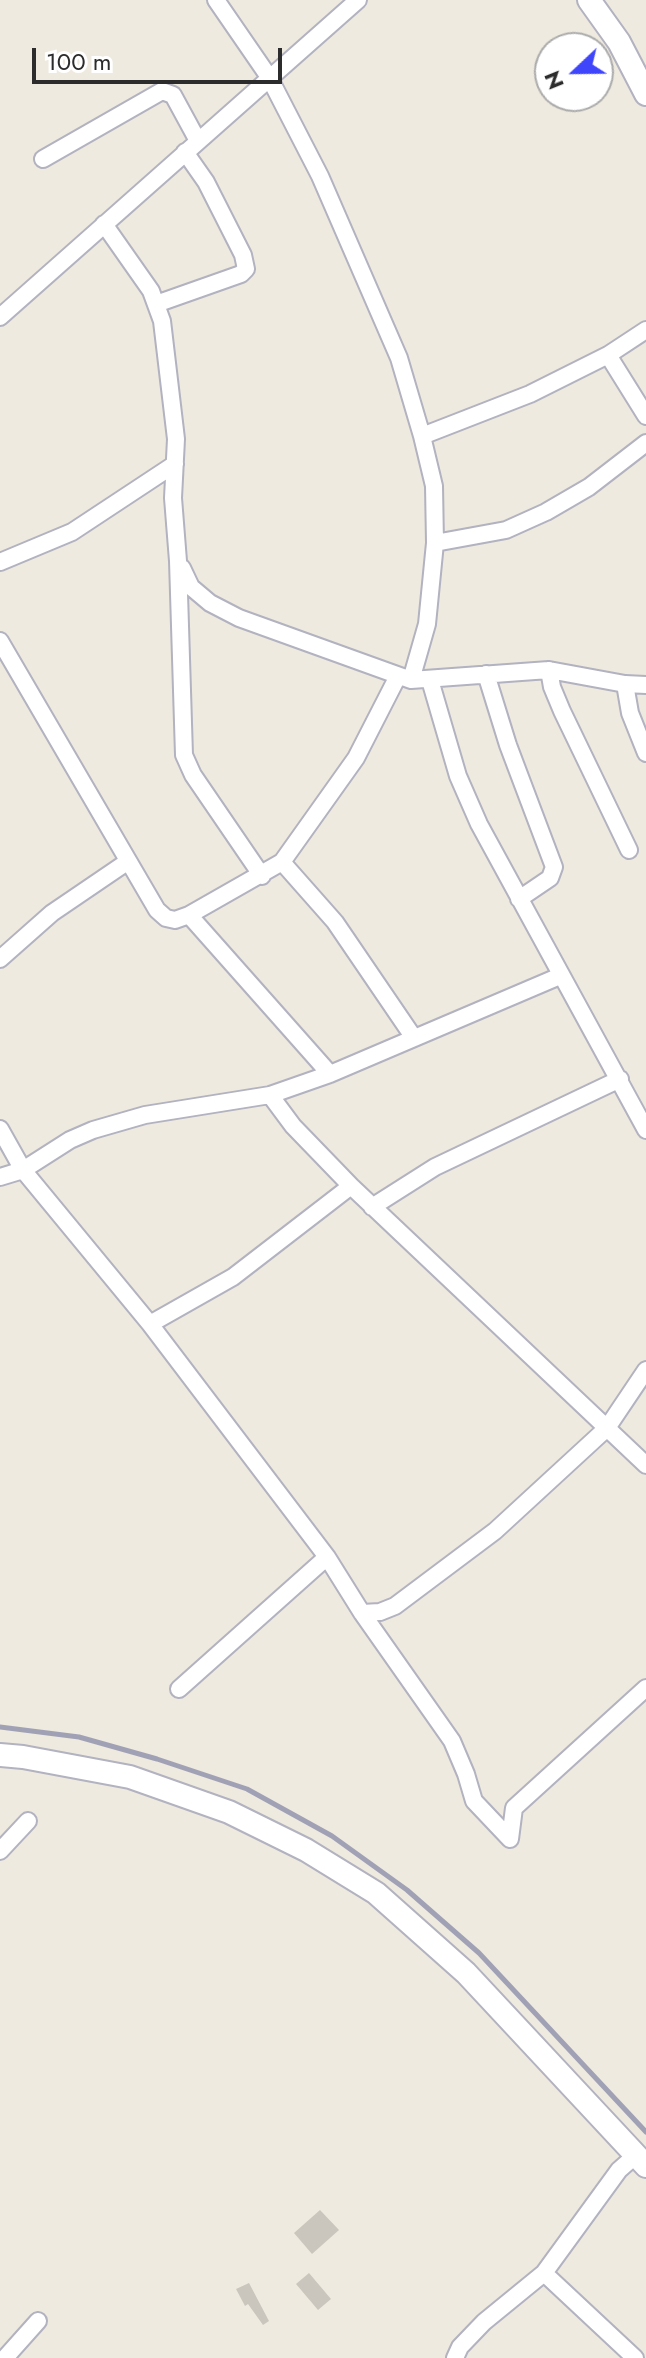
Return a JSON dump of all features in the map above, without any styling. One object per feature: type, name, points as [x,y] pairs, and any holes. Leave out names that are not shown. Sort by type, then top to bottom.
[{"type":"street","points":[[0,641],[157,910],[166,918],[175,920],[262,876],[282,862],[356,758],[404,678],[427,624],[435,543],[434,486],[399,358],[320,176],[269,77],[216,0]]},
{"type":"street","points":[[0,317],[358,0]]},
{"type":"street","points":[[589,0],[619,42],[646,94]]},
{"type":"street","points":[[43,159],[162,91],[173,95],[206,182],[243,255],[246,269],[241,274],[156,304]]},
{"type":"street","points":[[104,224],[151,291],[162,321],[173,414],[173,498],[184,755],[193,775],[262,876]]},
{"type":"street","points":[[422,436],[530,394],[608,355],[646,330]]},
{"type":"street","points":[[608,355],[646,416]]},
{"type":"street","points":[[435,543],[506,530],[546,512],[589,487],[646,443]]},
{"type":"street","points":[[0,562],[72,532],[175,464]]},
{"type":"street","points":[[178,561],[191,587],[210,603],[239,618],[404,678],[430,680],[549,670],[646,685]]},
{"type":"street","points":[[549,670],[562,711],[629,850]]},
{"type":"street","points":[[486,674],[508,745],[554,867],[550,878],[519,899]]},
{"type":"street","points":[[430,680],[458,776],[479,824],[646,1130]]},
{"type":"street","points":[[625,684],[630,713],[646,753]]},
{"type":"street","points":[[0,959],[52,913],[127,862]]},
{"type":"street","points":[[282,862],[335,922],[414,1038]]},
{"type":"street","points":[[189,915],[330,1074]]},
{"type":"street","points":[[0,1177],[23,1170],[70,1140],[93,1130],[145,1115],[270,1095],[330,1074],[560,976]]},
{"type":"street","points":[[372,1207],[435,1167],[620,1079]]},
{"type":"street","points":[[270,1095],[293,1126],[372,1207],[646,1465]]},
{"type":"street","points":[[0,1129],[23,1170],[150,1324],[327,1557],[362,1613],[452,1741],[474,1801],[510,1839],[514,1808],[646,1688]]},
{"type":"street","points":[[150,1324],[233,1277],[351,1186]]},
{"type":"street","points":[[362,1613],[380,1612],[395,1606],[476,1546],[607,1428],[646,1370]]},
{"type":"street","points":[[179,1689],[327,1557]]},
{"type":"street","points":[[0,1755],[130,1777],[229,1812],[306,1850],[376,1893],[466,1973],[641,2161],[619,2170],[544,2273],[484,2322],[457,2352],[442,2358]]},
{"type":"street","points":[[0,1851],[28,1821]]},
{"type":"street","points":[[544,2273],[635,2358]]},
{"type":"street","points":[[5,2358],[38,2321]]},
{"type":"building","points":[[320,2210],[339,2230],[312,2254],[294,2233]]},
{"type":"building","points":[[309,2273],[331,2299],[318,2310],[296,2284]]},
{"type":"building","points":[[249,2283],[269,2321],[263,2325],[248,2304],[245,2306],[236,2289]]},
{"type":"railway","points":[[0,1727],[79,1737],[157,1759],[247,1789],[332,1836],[407,1890],[479,1953],[646,2132]]}]
